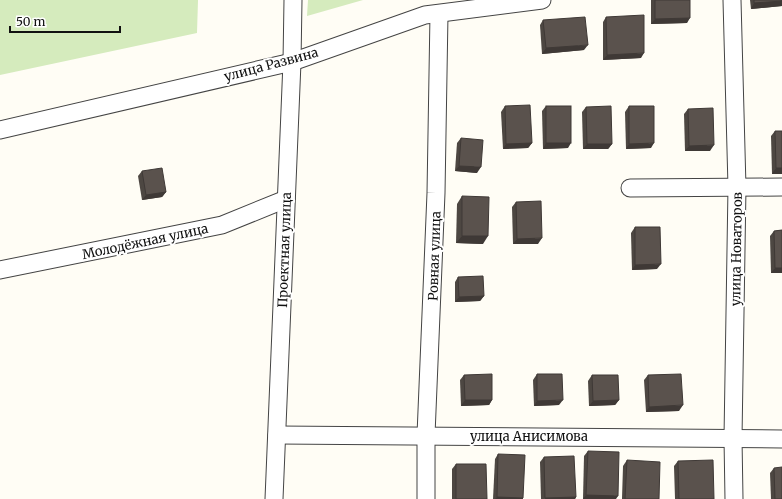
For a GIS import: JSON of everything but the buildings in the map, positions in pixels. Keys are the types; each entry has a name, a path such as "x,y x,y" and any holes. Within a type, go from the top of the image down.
{"street":[{"name":"Проектная улица","path":"273,499 292,62 293,0"},
{"name":"улица Развина","path":"0,130 292,62 425,16 542,0"},
{"name":"улица Новаторов","path":"732,0 737,187 733,438 734,499"},
{"name":"Ровная улица","path":"426,499 426,435 436,193 439,14"},
{"path":"630,188 782,187"},
{"name":"Молодёжная улица","path":"0,270 222,225 286,199"},
{"name":"улица Анисимова","path":"276,435 782,439"}],"green space":[{"path":"0,0 198,0 197,33 0,75"},
{"path":"308,0 363,0 307,16"}]}
